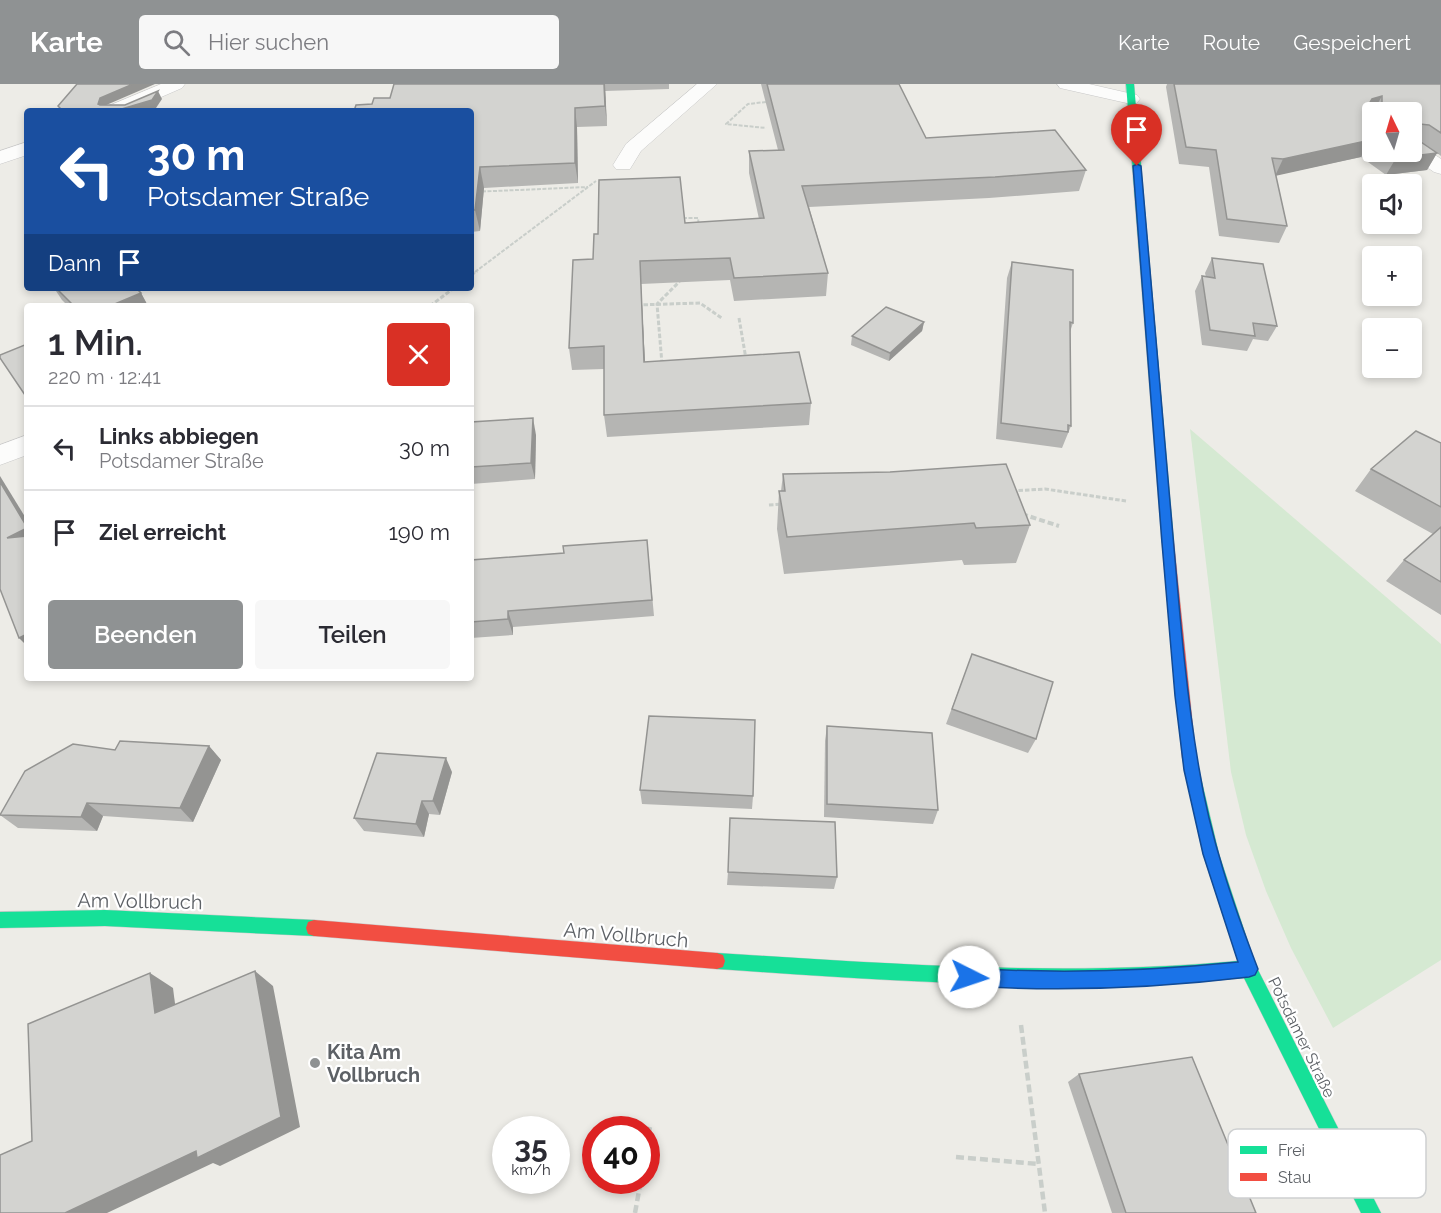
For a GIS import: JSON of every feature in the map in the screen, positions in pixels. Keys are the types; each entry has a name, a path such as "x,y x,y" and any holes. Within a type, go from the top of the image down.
{"street":[{"path":"120,108 176,84"},
{"path":"623,163 633,148 708,84"},
{"path":"1066,84 1131,91"},
{"name":"Potsdamer Straße","path":"1131,91 1165,507 1191,770 1211,854 1249,969 1329,1129"},
{"path":"0,159 24,149"},
{"path":"1422,155 1441,168"},
{"path":"0,456 24,445"},
{"name":"Am Vollbruch","path":"0,920 105,918 285,925 671,958 1015,980 1199,975 1249,969"},
{"name":"Potsdamer Straße","path":"1364,1198 1371,1213"}],"path":[{"path":"766,102 748,104 726,124 766,128"},
{"path":"474,273 623,163"},
{"path":"474,192 589,186"},
{"path":"682,218 698,218 700,228"},
{"path":"662,371 657,304 679,282 678,273"},
{"path":"434,303 450,291"},
{"path":"637,305 700,303 723,319"},
{"path":"739,318 747,367"},
{"path":"1010,491 1045,489 1165,507"},
{"path":"769,505 792,504"},
{"path":"1019,513 1059,526"},
{"path":"1015,980 1045,1213"},
{"path":"956,1157 1038,1164"},
{"path":"635,1213 638,1194"}],"green space":[{"path":"1190,429 1441,644 1441,960 1333,1028 1291,948 1266,891 1246,835 1231,772"}],"building":[{"path":"77,84 133,84 100,98 98,104 100,105 125,105 158,91 152,100 125,108 60,108 58,106"},
{"path":"394,84 604,84 605,106 575,108 575,163 480,167 474,210 474,108 355,108 356,105 372,104 374,98 390,98"},
{"path":"767,84 899,84 926,138 1055,130 1086,170 995,177 802,186 828,273 734,278 730,258 640,261 644,362 799,352 811,403 604,415 604,346 569,348 573,260 593,259 594,234 598,234 599,180 680,177 685,223 764,218 749,151 784,150"},
{"path":"1174,84 1441,84 1441,133 1429,125 1422,124 1422,102 1382,102 1382,96 1372,99 1370,102 1362,102 1362,142 1283,159 1272,158 1287,226 1227,219 1216,150 1186,147"},
{"path":"1422,143 1437,153 1422,155"},
{"path":"1212,258 1263,264 1277,326 1253,323 1255,336 1210,330 1202,276 1215,278"},
{"path":"1012,262 1073,270 1073,323 1070,322 1071,426 1068,425 1068,432 1001,423"},
{"path":"59,291 139,291 141,293 117,303 71,303"},
{"path":"886,307 924,322 890,353 852,336"},
{"path":"24,345 24,394 0,358 0,355"},
{"path":"533,418 531,463 474,467 474,422"},
{"path":"1416,431 1441,443 1441,507 1371,469"},
{"path":"1006,464 1030,525 976,528 974,523 787,537 779,491 785,491 783,474 890,472"},
{"path":"0,482 24,522 24,530 7,538 24,536 24,636 19,638 0,589"},
{"path":"1441,527 1441,582 1404,560"},
{"path":"647,540 652,600 508,611 508,619 474,622 474,560 564,553 563,546"},
{"path":"972,654 1053,682 1036,739 952,709"},
{"path":"649,716 755,720 753,796 640,790"},
{"path":"827,726 932,733 938,810 827,804"},
{"path":"120,741 209,746 180,808 87,803 81,817 0,815 25,771 73,744 115,750"},
{"path":"377,753 446,758 433,801 422,801 416,824 354,818"},
{"path":"730,818 835,822 837,877 728,872"},
{"path":"255,971 281,1117 197,1158 196,1151 65,1213 0,1213 0,1155 32,1141 28,1024 150,973 155,1013"},
{"path":"1192,1057 1228,1145 1228,1198 1250,1198 1256,1213 1126,1213 1079,1074"}],"traffic: fast":[{"path":"1130,84 1168,543"},
{"path":"1189,757 1211,854 1249,969 1329,1129"},
{"path":"0,920 105,918 314,928"},
{"path":"717,961 916,974 1050,979 1183,975 1249,969"},
{"path":"1364,1198 1371,1213"}],"traffic: jam":[{"path":"1168,543 1189,757"},
{"path":"314,928 717,961"}],"place":[{"name":"Kita Am Vollbruch","path":"315,1063"}],"route":[{"path":"969,977 1015,980 1108,979 1199,975 1249,969 1211,854 1191,770 1168,543 1137,166"}]}
